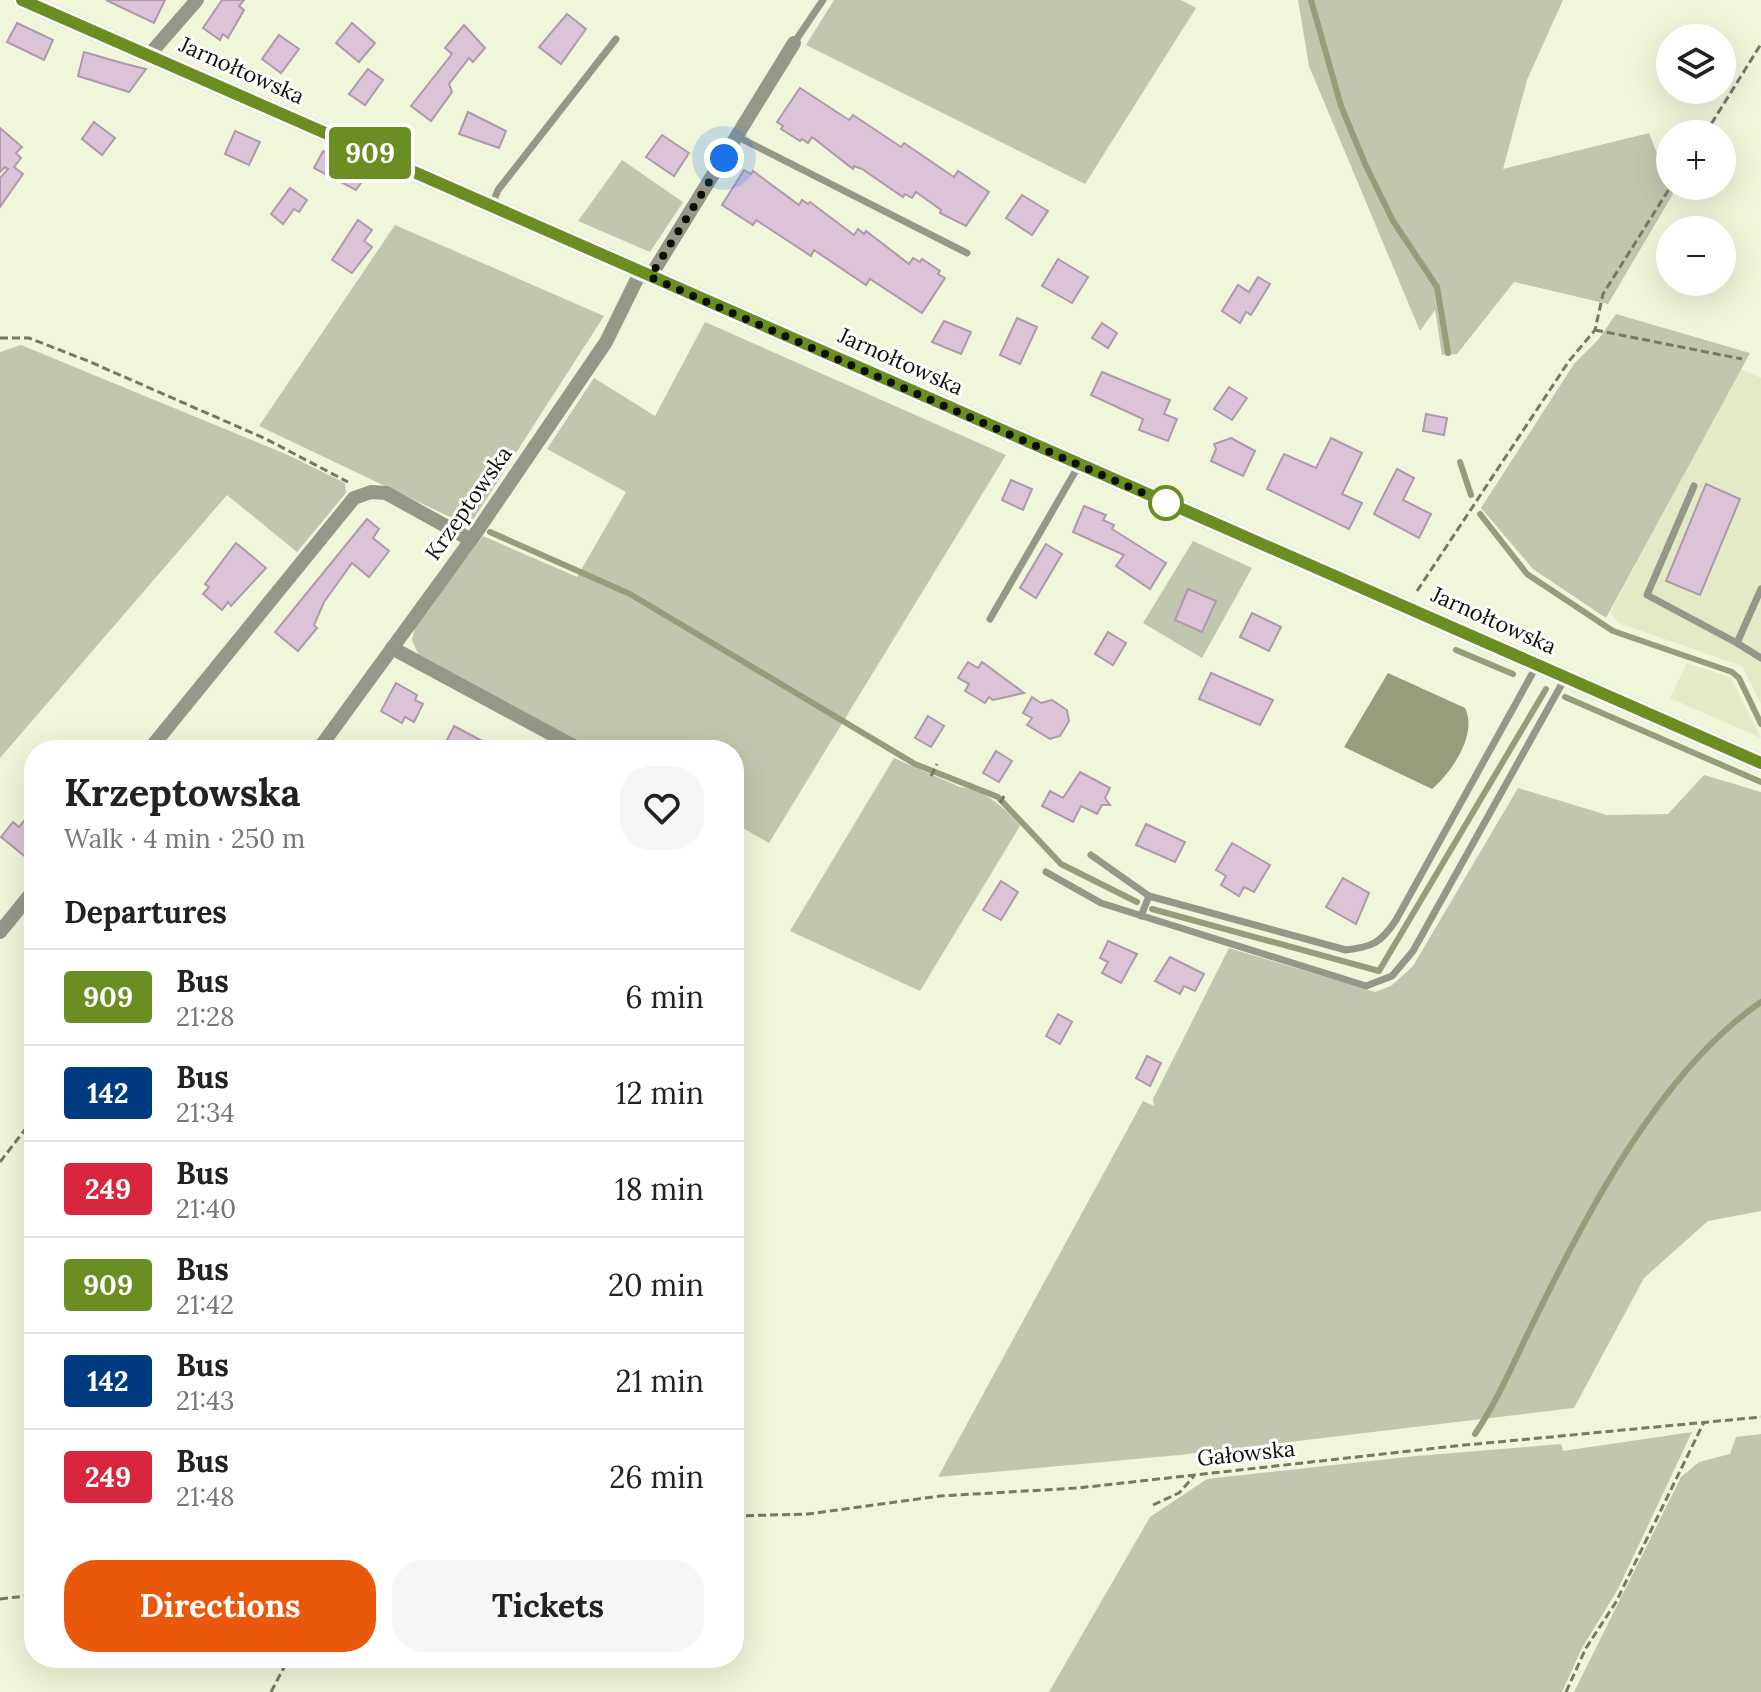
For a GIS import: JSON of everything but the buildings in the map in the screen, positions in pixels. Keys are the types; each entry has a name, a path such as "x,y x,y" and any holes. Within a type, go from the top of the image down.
{"street":[{"name":"Jarnołtowska","path":"22,0 1761,763"},
{"path":"149,55 197,0"},
{"name":"Krzeptowska","path":"325,740 471,540 606,342 645,275 738,137 794,43"},
{"path":"157,740 354,498 386,493 471,540"},
{"path":"392,648 562,740"},
{"path":"0,932 24,902"}],"lane":[{"path":"794,43 823,0"},
{"path":"491,207 498,190 616,39"},
{"path":"738,137 967,253"},
{"path":"990,619 1079,465"},
{"path":"1694,486 1647,595 1761,658"},
{"path":"1737,643 1761,589"},
{"path":"1091,855 1149,896 1346,950 1373,947 1384,939 1396,920 1537,665"},
{"path":"1046,872 1101,903 1366,986 1392,976 1413,951 1565,678"},
{"path":"1141,916 1149,896"}],"path":[{"path":"1714,120 1761,44"},
{"path":"1408,609 1422,581 1569,361 1595,330 1603,294 1662,200"},
{"path":"1595,330 1742,359"},
{"path":"0,338 29,338 88,361 266,439 337,475 362,496"},
{"path":"931,776 937,764"},
{"path":"1000,803 1006,793"},
{"path":"0,1162 24,1131"},
{"name":"Gałowska","path":"744,1516 808,1514 940,1496 1078,1488 1761,1417"},
{"path":"1566,1692 1586,1648 1616,1602 1704,1422"},
{"path":"1153,1505 1179,1493 1196,1474"},
{"path":"0,1599 24,1596"},
{"path":"271,1692 284,1668"}],"shaded area":[{"path":"834,0 1181,0 1196,8 1085,184 806,45"},
{"path":"1298,0 1563,0 1527,80 1503,169 1649,133 1656,151 1656,200 1669,200 1660,216 1656,216 1656,223 1608,304 1514,282 1457,354 1442,355 1435,310 1420,331 1309,66"},
{"path":"622,160 683,202 650,252 578,221"},
{"path":"395,225 604,316 469,526 259,426"},
{"path":"1616,314 1750,353 1606,618 1533,569 1481,508 1574,364 1598,340"},
{"path":"705,322 1006,455 769,843 744,829 744,740 577,740 419,656 412,640 415,627 483,536 577,577 626,492 547,449 594,378 655,416"},
{"path":"21,345 288,455 345,483 346,493 297,552 227,495 0,758 0,352"},
{"path":"1740,369 1761,378 1761,704 1742,666 1619,623 1610,613"},
{"path":"1193,541 1252,568 1202,658 1143,623"},
{"path":"1687,663 1731,678 1761,738 1670,698"},
{"path":"1388,673 1465,708 1468,718 1466,741 1455,763 1432,789 1344,747"},
{"path":"894,758 985,795 1020,826 920,991 790,931"},
{"path":"1704,775 1761,792 1761,1211 1708,1221 1644,1278 1574,1408 1179,1455 938,1477 1143,1101 1154,1106 1153,1099 1229,948 1375,992 1391,986 1413,966 1518,788 1607,815 1668,814"},
{"path":"1692,1432 1618,1589 1582,1648 1562,1692 1049,1692 1150,1517 1207,1479 1561,1444 1563,1451"},
{"path":"1761,1434 1761,1692 1574,1692 1681,1477 1699,1462 1730,1454 1736,1437"}],"waterway":[{"path":"1311,0 1341,106 1366,166 1393,221 1437,287 1448,353"},
{"path":"1460,462 1471,495"},
{"path":"1480,514 1527,574 1613,631 1732,672 1739,678 1761,724"},
{"path":"490,532 630,594 915,764 998,797 1061,864 1137,902"},
{"path":"1456,650 1513,674"},
{"path":"1152,909 1379,971 1546,689"},
{"path":"1565,697 1761,782"},
{"path":"1475,1434 1578,1235 1630,1147 1690,1066 1724,1031 1761,1002"}],"bus line":[{"name":"909","path":"22,0 1761,763"}],"route":[{"path":"724,158 657,261 650,277 1166,503"}]}
